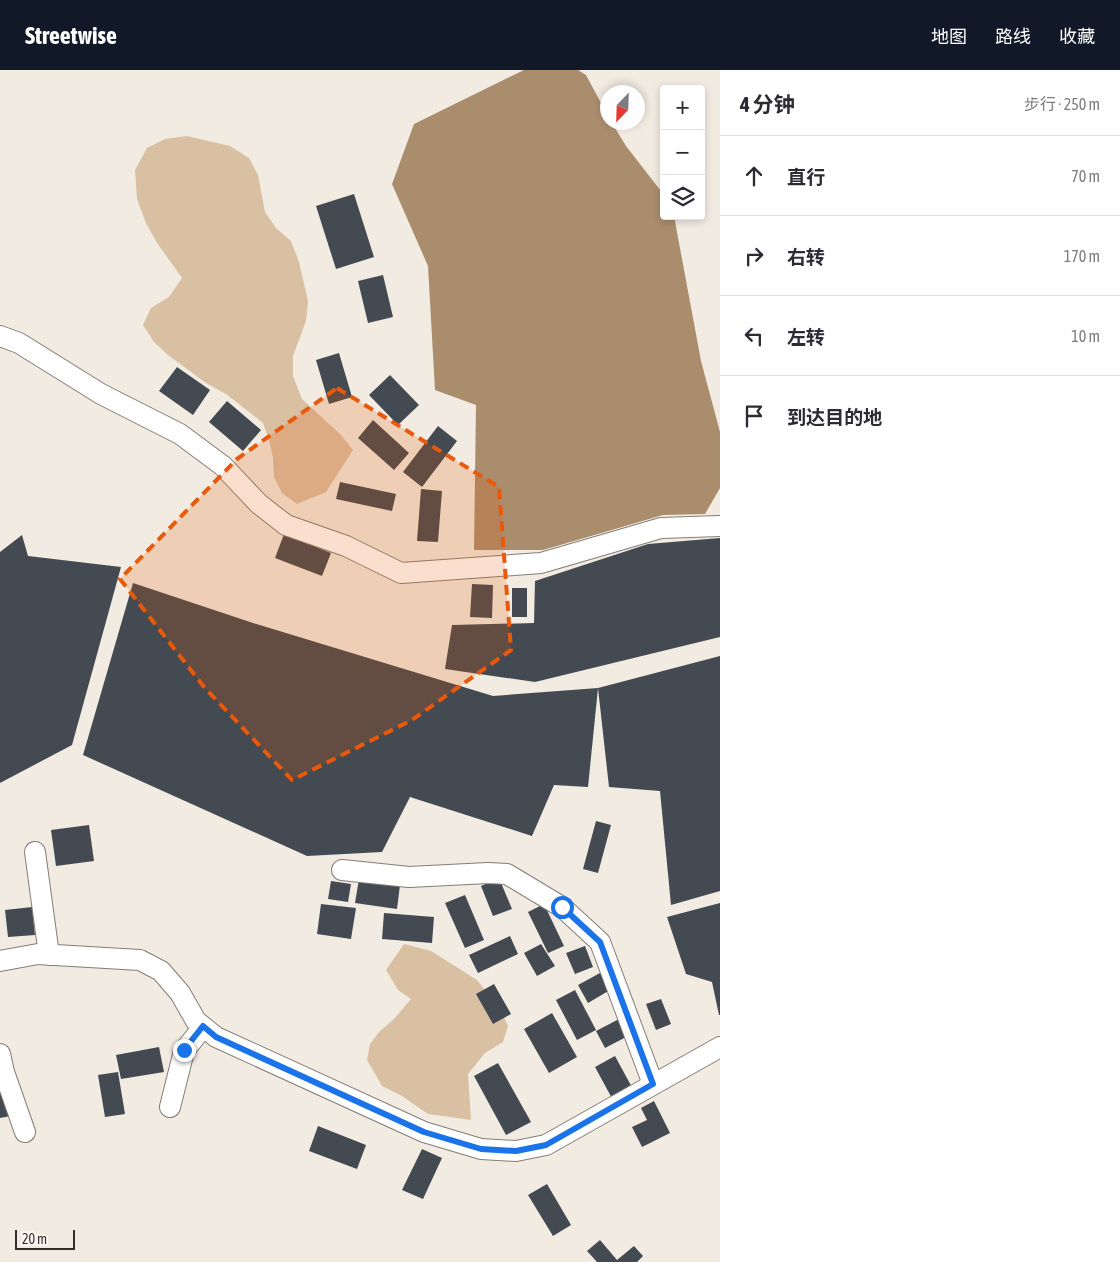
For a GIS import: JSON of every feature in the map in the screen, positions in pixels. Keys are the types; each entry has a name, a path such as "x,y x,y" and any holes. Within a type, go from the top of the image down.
{"street":[{"path":"0,336 19,343 100,394 180,434 223,466 259,504 286,525 346,546 401,574 541,563 661,528 720,526"},
{"path":"35,852 50,954"},
{"path":"342,870 409,877 488,873 507,874 562,907 600,942 653,1084"},
{"path":"0,961 38,954 140,960 161,971 180,993 196,1020 216,1037 424,1132 481,1149 516,1151 546,1145 720,1047"},
{"path":"170,1107 184,1050 203,1026"},
{"path":"0,1054 4,1072 25,1132"}],"highlighted area":[{"path":"337,388 499,487 511,650 412,720 292,780 204,687 120,579 237,459"}],"shaded area":[{"path":"524,70 578,70 586,75 600,101 600,130 616,130 626,146 660,190 660,220 675,220 701,361 720,432 720,488 705,514 663,515 543,550 474,550 476,405 435,390 428,266 392,184 414,124"},
{"path":"187,136 230,146 249,158 258,175 265,212 276,228 291,241 299,262 308,301 306,321 293,356 293,376 302,399 341,435 353,450 326,492 297,504 282,493 274,477 273,458 263,423 226,394 206,383 168,355 154,342 143,325 151,308 169,297 182,278 157,243 146,223 137,199 135,170 147,148 165,139"},
{"path":"404,944 431,951 477,980 500,1009 508,1026 503,1042 485,1053 468,1074 471,1120 428,1114 402,1096 382,1086 367,1060 370,1044 411,999 398,990 386,970"}],"building":[{"path":"354,194 374,257 336,269 316,206"},
{"path":"383,275 393,317 368,323 358,281"},
{"path":"339,353 352,397 329,404 316,360"},
{"path":"177,367 210,390 193,415 159,391"},
{"path":"390,375 419,405 398,425 369,395"},
{"path":"227,401 261,430 243,451 209,422"},
{"path":"373,420 409,453 394,470 358,438"},
{"path":"438,426 457,441 422,487 403,472"},
{"path":"340,482 396,494 392,511 336,499"},
{"path":"421,489 442,491 438,542 417,541"},
{"path":"284,534 331,553 322,576 275,558"},
{"path":"22,535 28,556 121,567 72,745 0,783 0,552"},
{"path":"720,538 720,637 535,682 445,669 452,625 534,623 535,581 648,544"},
{"path":"133,583 253,623 493,696 598,688 588,787 554,785 532,836 410,797 382,852 307,856 83,755"},
{"path":"472,584 493,585 492,618 470,617"},
{"path":"512,588 527,588 527,617 512,617"},
{"path":"720,656 720,891 671,905 660,791 609,787 598,688"},
{"path":"596,821 611,825 598,873 583,869"},
{"path":"89,825 94,861 56,866 51,830"},
{"path":"499,878 512,909 493,916 481,886"},
{"path":"359,879 400,885 397,909 355,903"},
{"path":"331,881 351,884 348,902 328,899"},
{"path":"465,895 484,940 465,948 445,903"},
{"path":"720,903 719,1015 712,982 686,974 667,917"},
{"path":"321,904 356,908 351,939 317,934"},
{"path":"544,904 564,946 548,953 528,912"},
{"path":"32,907 35,935 8,937 5,910"},
{"path":"384,913 434,917 432,943 382,939"},
{"path":"510,936 518,954 478,973 469,955"},
{"path":"541,944 555,966 537,976 524,953"},
{"path":"585,946 593,967 575,974 566,953"},
{"path":"600,973 610,990 588,1003 578,985"},
{"path":"494,984 511,1014 493,1024 476,994"},
{"path":"575,990 596,1030 577,1040 556,1000"},
{"path":"661,999 671,1024 656,1030 646,1004"},
{"path":"552,1013 577,1057 549,1073 524,1029"},
{"path":"621,1018 630,1035 605,1048 596,1031"},
{"path":"159,1047 164,1072 121,1079 116,1055"},
{"path":"615,1056 634,1091 614,1102 595,1067"},
{"path":"498,1063 531,1122 506,1135 474,1076"},
{"path":"118,1072 125,1114 105,1117 98,1075"},
{"path":"0,1091 11,1116 0,1118"},
{"path":"654,1101 670,1133 642,1147 632,1127 647,1120 641,1108"},
{"path":"318,1126 366,1145 357,1169 309,1151"},
{"path":"422,1149 442,1158 423,1199 402,1190"},
{"path":"547,1184 571,1225 553,1236 528,1195"},
{"path":"600,1240 617,1260 634,1246 643,1256 637,1262 597,1262 587,1251"}],"route":[{"path":"184,1050 203,1026 216,1037 424,1132 481,1149 516,1151 546,1145 600,1116 653,1084 600,942 562,907"}]}
